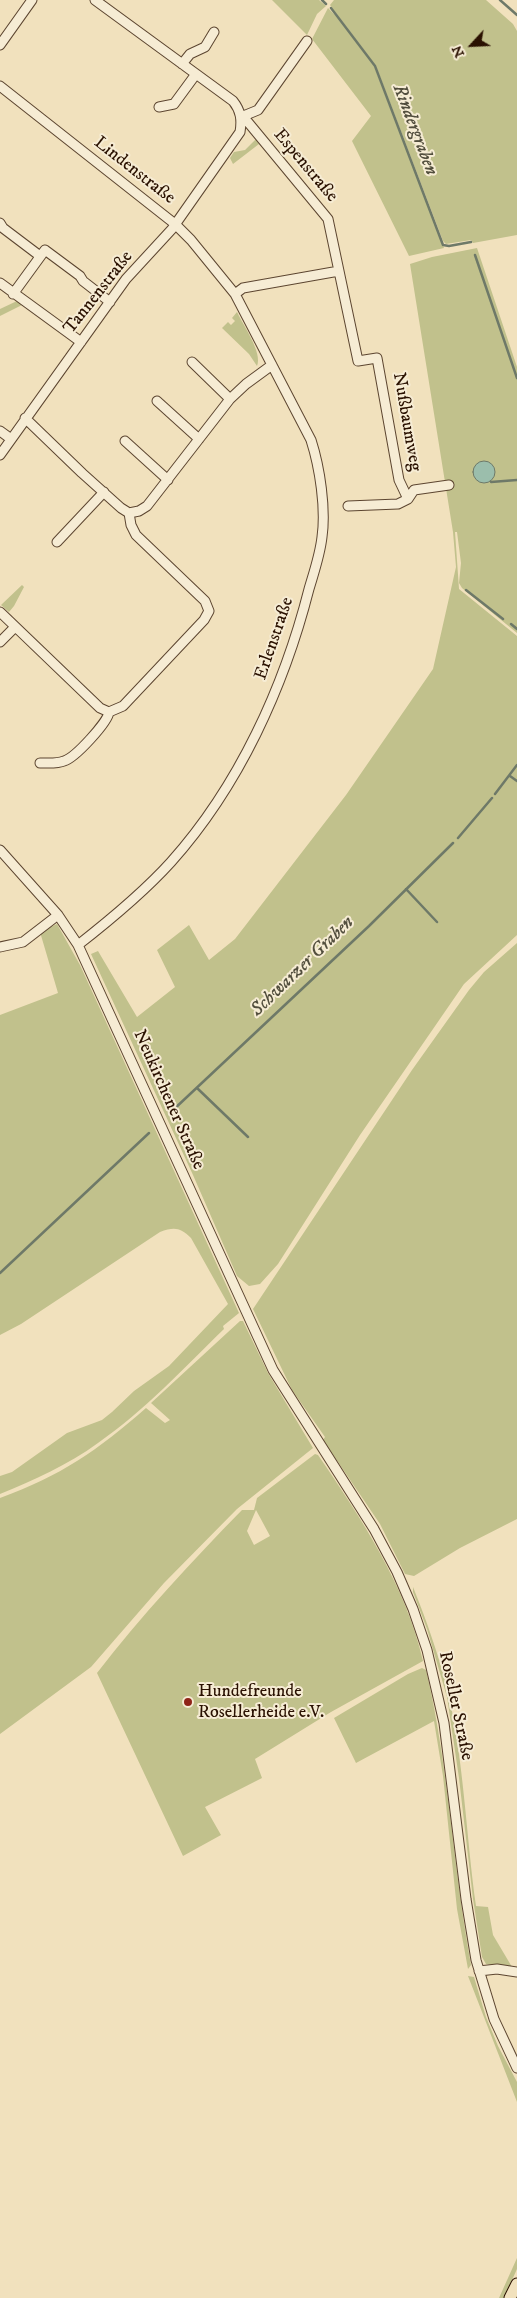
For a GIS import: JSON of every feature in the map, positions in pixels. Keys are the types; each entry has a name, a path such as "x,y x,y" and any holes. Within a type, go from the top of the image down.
{"main road":[{"path":"510,2298 517,2284"}],"street":[{"path":"0,45 32,0"},
{"name":"Espenstraße","path":"95,0 106,3 182,64 233,101 241,117 247,121 328,219 339,271"},
{"path":"182,64 190,54 205,47 214,32"},
{"path":"241,117 258,110 307,41"},
{"path":"159,107 174,104 196,74"},
{"name":"Lindenstraße","path":"0,86 175,224 235,294"},
{"name":"Tannenstraße","path":"0,456 25,418 126,279 175,224 227,152 240,132 241,117"},
{"path":"0,223 3,228 40,256"},
{"path":"13,294 45,250 80,276 83,281 110,302"},
{"path":"235,294 243,288 339,271"},
{"name":"Nußbaumweg","path":"339,271 358,361 377,358 399,480 408,499"},
{"path":"0,283 81,342"},
{"name":"Erlenstraße","path":"78,945 155,878 204,821 248,750 298,632 322,536 321,494 316,456 311,440 235,294"},
{"path":"192,362 230,399"},
{"path":"25,418 121,508 130,513 148,506 230,399 246,384 272,365"},
{"path":"157,401 199,439"},
{"path":"0,432 11,439"},
{"path":"125,441 168,480"},
{"name":"Nußbaumweg","path":"348,506 398,504 408,499 414,490 449,485"},
{"path":"57,542 104,492"},
{"path":"107,711 123,706 204,620 209,612 205,601 136,535 131,525 130,513"},
{"path":"0,612 96,705 107,711 109,717 69,758 58,762 40,762"},
{"path":"0,642 16,626"},
{"name":"Neukirchener Straße","path":"0,850 58,915 78,945 279,1380"},
{"path":"0,947 23,942 58,915"},
{"name":"Roseller Straße","path":"279,1380 382,1544 403,1586 423,1638 444,1723 466,1899 478,1971 494,2019 517,2068"},
{"path":"478,1971 497,1969 517,1972"}],"green space":[{"path":"272,0 319,0 326,6 317,14 307,35"},
{"path":"334,0 486,0 513,24 517,31 517,235 473,243 471,240 446,244 443,241 376,66 330,5"},
{"path":"328,8 343,23 374,66 444,248 409,256 352,141 371,116 312,39"},
{"path":"256,139 259,144 233,164 230,158 234,152 245,150"},
{"path":"477,248 517,367 517,633 462,588 459,583 461,563 457,532 455,532 459,589 517,636 517,935 464,984 360,1135 278,1264 260,1284 249,1286 237,1276 193,1175 91,954 98,951 137,1017 175,987 157,950 189,925 209,960 235,939 346,795 433,669 456,567 453,532 410,264 432,257"},
{"path":"17,301 22,305 0,316 0,309"},
{"path":"237,312 255,347 258,360 257,366 249,354 222,328 228,322 231,325 235,321 232,318"},
{"path":"22,585 24,587 9,612 1,605"},
{"path":"57,924 80,965 239,1313 223,1326 224,1329 163,1389 115,1431 63,1465 0,1494 0,1476 12,1472 67,1433 102,1420 134,1391 169,1366 228,1304 191,1238 180,1230 169,1229 160,1232 21,1324 0,1335 0,1015 58,993 40,932"},
{"path":"517,943 517,1519 460,1548 414,1576 405,1574 380,1524 323,1440 325,1437 292,1390 253,1309 412,1070 469,990 484,972"},
{"path":"240,1321 243,1321 268,1373 313,1448 237,1509 164,1583 91,1667 0,1734 0,1498 42,1481 78,1460 112,1437 146,1408 165,1423 170,1420 151,1403"},
{"path":"315,1454 318,1455 366,1528 394,1579 415,1633 423,1661 331,1712 255,1759 262,1778 205,1807 221,1835 183,1856 97,1673 185,1569 242,1510 254,1510 257,1498","holes":["256,1510 270,1536 254,1545 247,1531"]},
{"path":"413,1587 441,1665 448,1692 458,1745 476,1906 488,1907 493,1935 512,1967 486,1964 482,1957 447,1697"},
{"path":"422,1668 426,1670 427,1674 441,1746 471,1965 468,1969 457,1909 443,1776 434,1721 356,1763 334,1718 408,1674"},
{"path":"468,1976 474,1977 486,2017 498,2046 517,2082 517,2102"},
{"path":"517,2258 517,2269 504,2298 499,2298"}],"shaded area":[{"path":"484,461 492,464 495,472 492,480 484,483 476,480 473,472 476,464"}],"waterway":[{"name":"Rindergraben","path":"322,0 326,4"},
{"path":"500,0 517,15"},
{"name":"Rindergraben","path":"331,8 375,66 443,245 449,246 471,242"},
{"path":"475,255 517,378"},
{"path":"491,482 517,480"},
{"path":"466,590 503,619"},
{"path":"511,624 517,629"},
{"name":"Schwarzer Graben","path":"495,794 517,765"},
{"path":"510,776 517,781"},
{"name":"Schwarzer Graben","path":"458,838 492,798"},
{"name":"Schwarzer Graben","path":"172,1111 369,926 453,843"},
{"path":"406,889 437,922"},
{"path":"197,1088 248,1137"},
{"name":"Schwarzer Graben","path":"0,1273 149,1133"}],"place":[{"name":"Hundefreunde Rosellerheide e.V.","path":"188,1702"}]}
